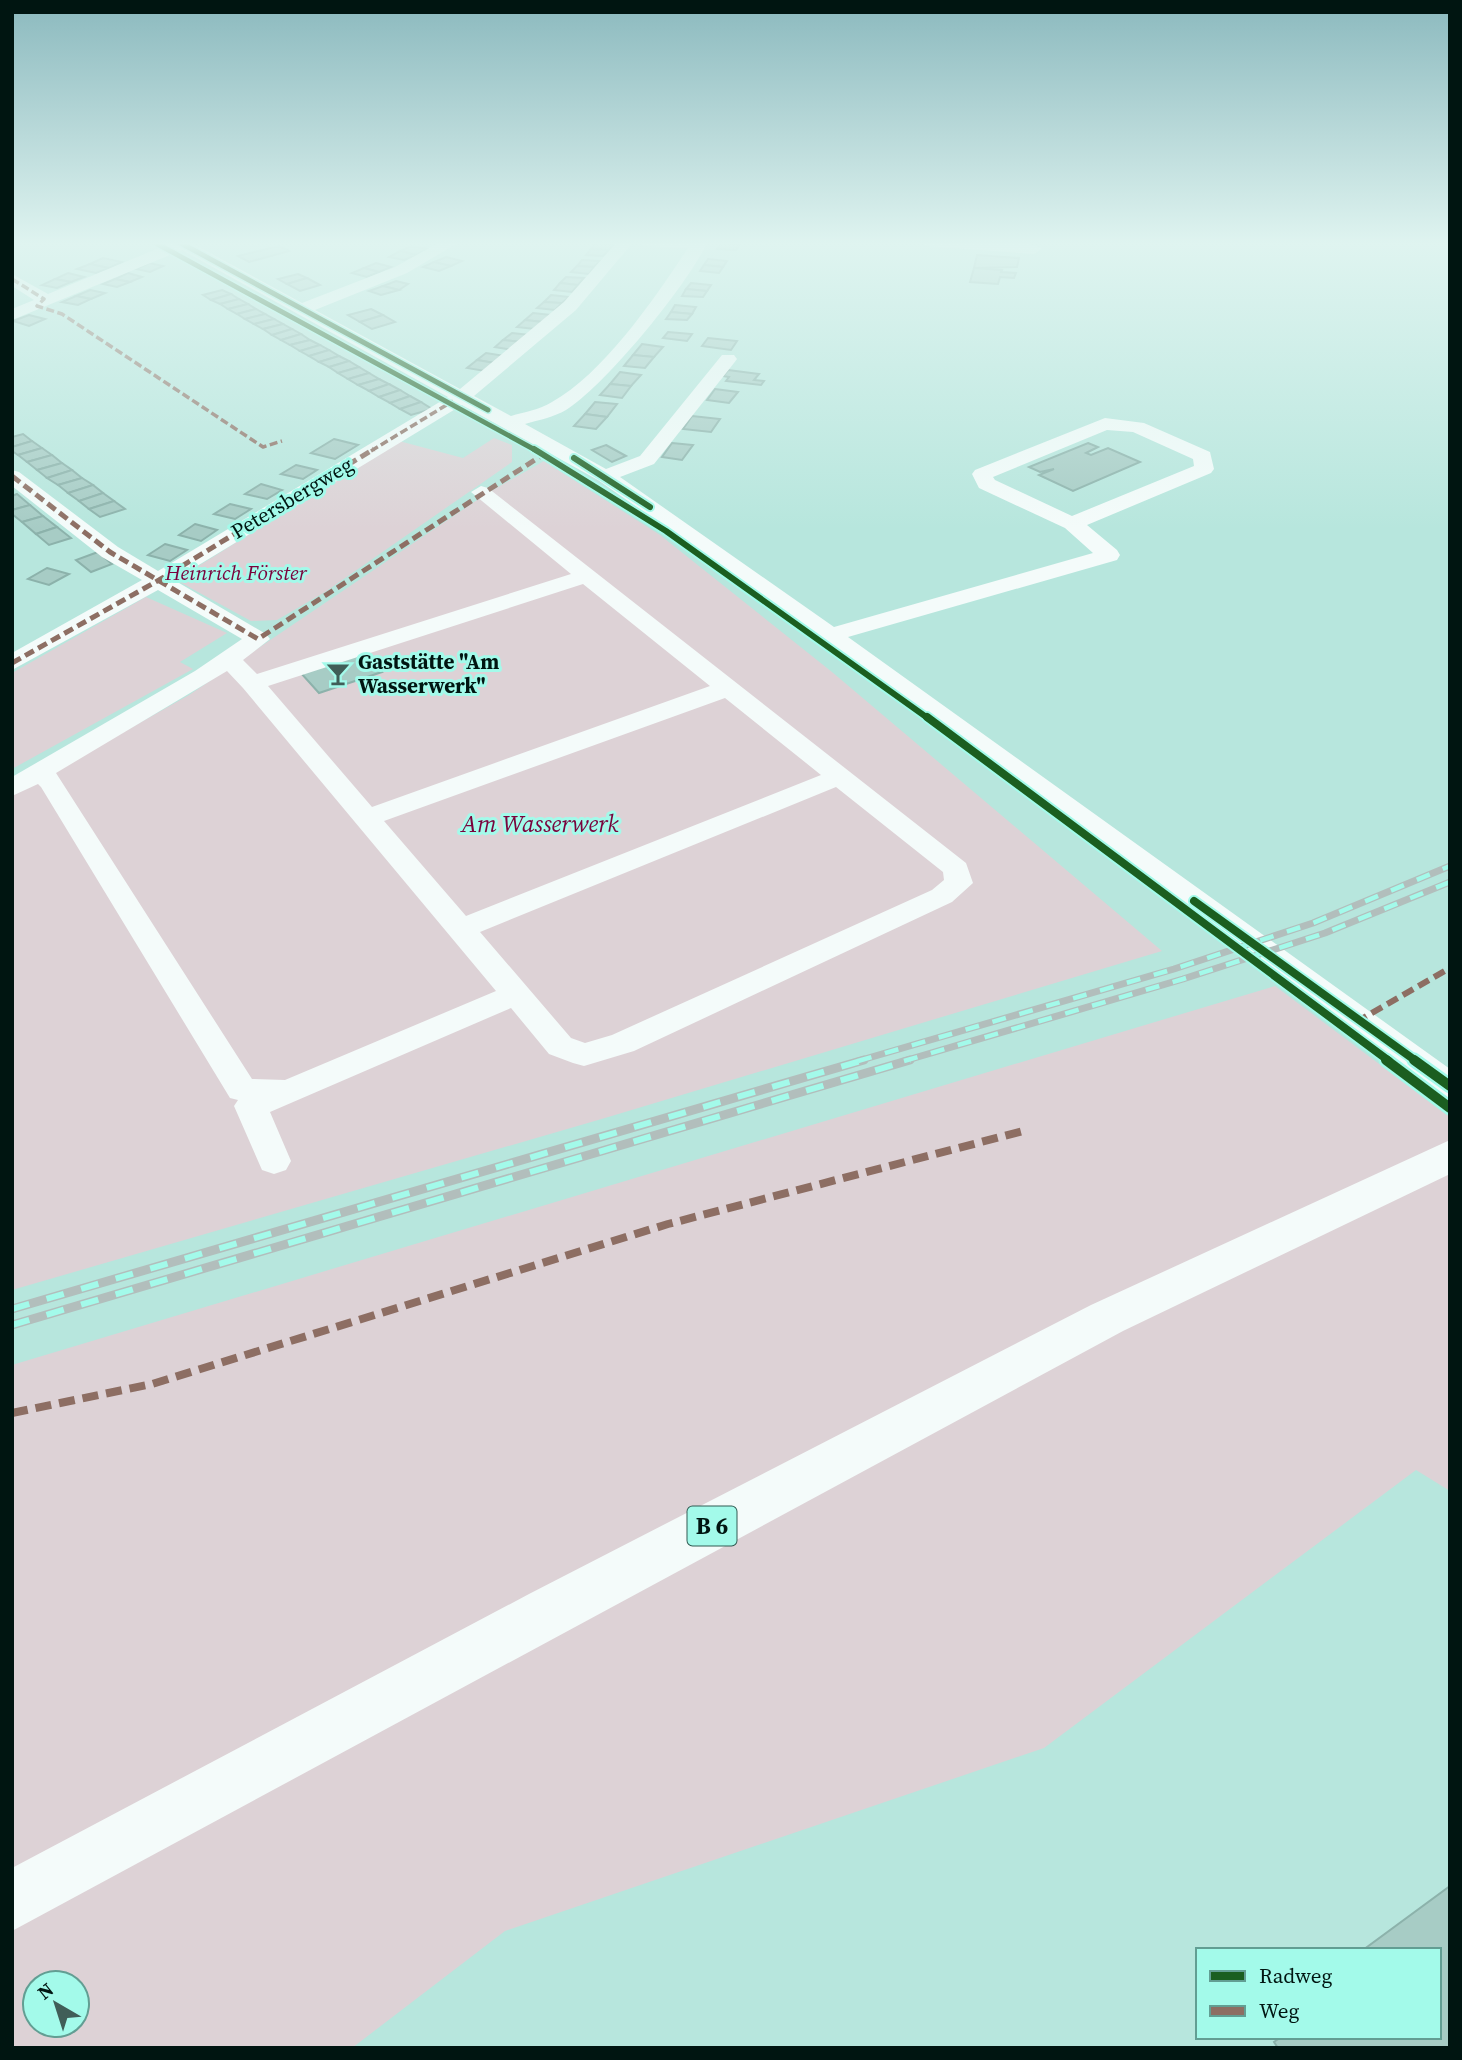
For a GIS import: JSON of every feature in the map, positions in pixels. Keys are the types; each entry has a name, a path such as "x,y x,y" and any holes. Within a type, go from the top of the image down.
{"main road":[{"name":"B 6","path":"12,1901 548,1612 1107,1318 1450,1156"}],"street":[{"path":"354,337 605,476 709,547 1450,1086"},
{"name":"Petersbergweg","path":"12,663 159,580 463,396 533,337"},
{"path":"510,423 561,405 590,381 629,337"},
{"path":"605,476 647,460 728,359"},
{"path":"830,635 1109,555 1072,524 986,484 982,474 1105,424 1137,428 1203,456 1204,469 1072,524"},
{"path":"16,482 110,552 258,639 229,659 23,781"},
{"path":"229,659 253,682 560,1046 584,1055 623,1043 942,896 959,883 956,869 481,492"},
{"path":"253,682 587,576"},
{"path":"368,818 728,688"},
{"path":"23,781 45,777 51,782 242,1090 288,1092"},
{"path":"462,928 838,777"},
{"path":"274,1161 251,1106 516,994"}],"green space":[{"name":"Heinrich Förster","path":"494,438 512,445 512,462 325,592 277,620 251,621 176,580 399,441 463,458"},
{"name":"Am Wasserwerk","path":"544,461 660,535 832,672 1162,951 605,1118 12,1290 12,795 189,695 486,494"},
{"path":"146,597 227,633 180,662 193,669 12,769 12,673"},
{"path":"1275,986 1450,1117 1450,1491 1416,1470 1044,1748 505,1931 352,2048 12,2048 12,1365"}],"building":[{"path":"306,337 310,340 290,345 281,340"},
{"path":"507,337 528,337 522,342 503,340"},
{"path":"664,337 690,337 687,341"},
{"path":"708,338 737,341 731,350 702,346"},
{"path":"310,340 320,345 300,351 290,345"},
{"path":"503,340 522,342 513,350 495,347"},
{"path":"642,344 663,347 654,357 633,355"},
{"path":"320,345 329,350 309,356 300,351"},
{"path":"329,350 339,356 319,362 309,356"},
{"path":"486,353 505,356 495,363 477,360"},
{"path":"633,355 654,357 645,368 624,366"},
{"path":"339,356 349,361 329,367 319,362"},
{"path":"477,360 495,363 485,371 467,368"},
{"path":"349,361 359,367 338,373 329,367"},
{"path":"359,367 369,373 348,379 338,373"},
{"path":"728,370 759,374 754,380 764,381 761,385 726,381 729,377 723,376"},
{"path":"620,372 641,375 631,386 610,384"},
{"path":"369,373 379,379 358,385 348,379"},
{"path":"379,379 389,384 369,391 358,385"},
{"path":"389,384 400,390 379,397 369,391"},
{"path":"610,384 631,386 622,398 600,395"},
{"path":"715,389 738,392 729,403 707,400"},
{"path":"400,390 410,396 390,403 379,397"},
{"path":"410,396 421,402 400,409 390,403"},
{"path":"421,402 432,409 411,415 400,409"},
{"path":"595,402 617,404 607,417 585,414"},
{"path":"585,414 607,417 596,429 574,426"},
{"path":"692,416 720,419 711,432 683,429"},
{"path":"23,434 32,441 12,447 12,437"},
{"path":"334,439 358,445 335,459 311,453"},
{"path":"32,441 42,448 18,455 12,451 12,447"},
{"path":"672,443 693,445 682,460 662,457"},
{"path":"1088,443 1098,447 1086,453 1091,455 1108,448 1140,462 1073,491 1039,475 1054,469 1040,472 1029,467"},
{"path":"606,445 626,456 612,462 592,450"},
{"path":"42,448 52,455 27,462 18,455"},
{"path":"52,455 62,463 37,470 27,462"},
{"path":"62,463 72,470 47,478 37,470"},
{"path":"296,465 317,470 303,479 281,474"},
{"path":"72,470 82,478 58,485 47,478"},
{"path":"82,478 93,485 68,493 58,485"},
{"path":"261,484 282,490 267,499 245,494"},
{"path":"93,485 103,493 79,501 68,493"},
{"path":"103,493 114,501 89,509 79,501"},
{"path":"17,494 30,505 12,510 12,496"},
{"path":"114,501 125,509 100,517 89,509"},
{"path":"230,504 251,509 235,519 214,514"},
{"path":"30,505 43,516 22,522 12,514 12,510"},
{"path":"43,516 57,527 36,534 22,522"},
{"path":"195,524 217,530 201,541 179,535"},
{"path":"57,527 71,538 49,545 36,534"},
{"path":"165,544 187,550 170,561 148,555"},
{"path":"98,552 112,564 91,572 76,560"},
{"path":"47,568 69,574 49,585 28,579"},
{"path":"362,652 382,672 319,693 300,672"},
{"path":"1450,1886 1450,2048 1278,2048 1274,2042 1278,2039 1441,2039 1441,1948 1366,1948"}],"railway":[{"path":"858,1061 1174,969 1313,923 1450,866"},
{"path":"904,1061 1183,979 1325,933 1450,882"},
{"path":"12,1309 864,1060"},
{"path":"12,1325 910,1060"}],"marked path":[{"path":"97,337 263,447 282,441"},
{"path":"12,663 159,580 453,401"},
{"path":"12,476 110,552 258,639 481,492 544,454"},
{"path":"1356,1022 1450,968"},
{"path":"12,1413 152,1384 668,1224 1027,1130"}],"cycle path":[{"path":"328,337 563,465 666,531 819,638 1152,882 1450,1108"},
{"path":"354,337 488,410"},
{"path":"574,458 650,507"},
{"path":"1194,901 1450,1086"}],"place":[{"name":"Gaststätte \"Am Wasserwerk\"","path":"338,674"}]}
